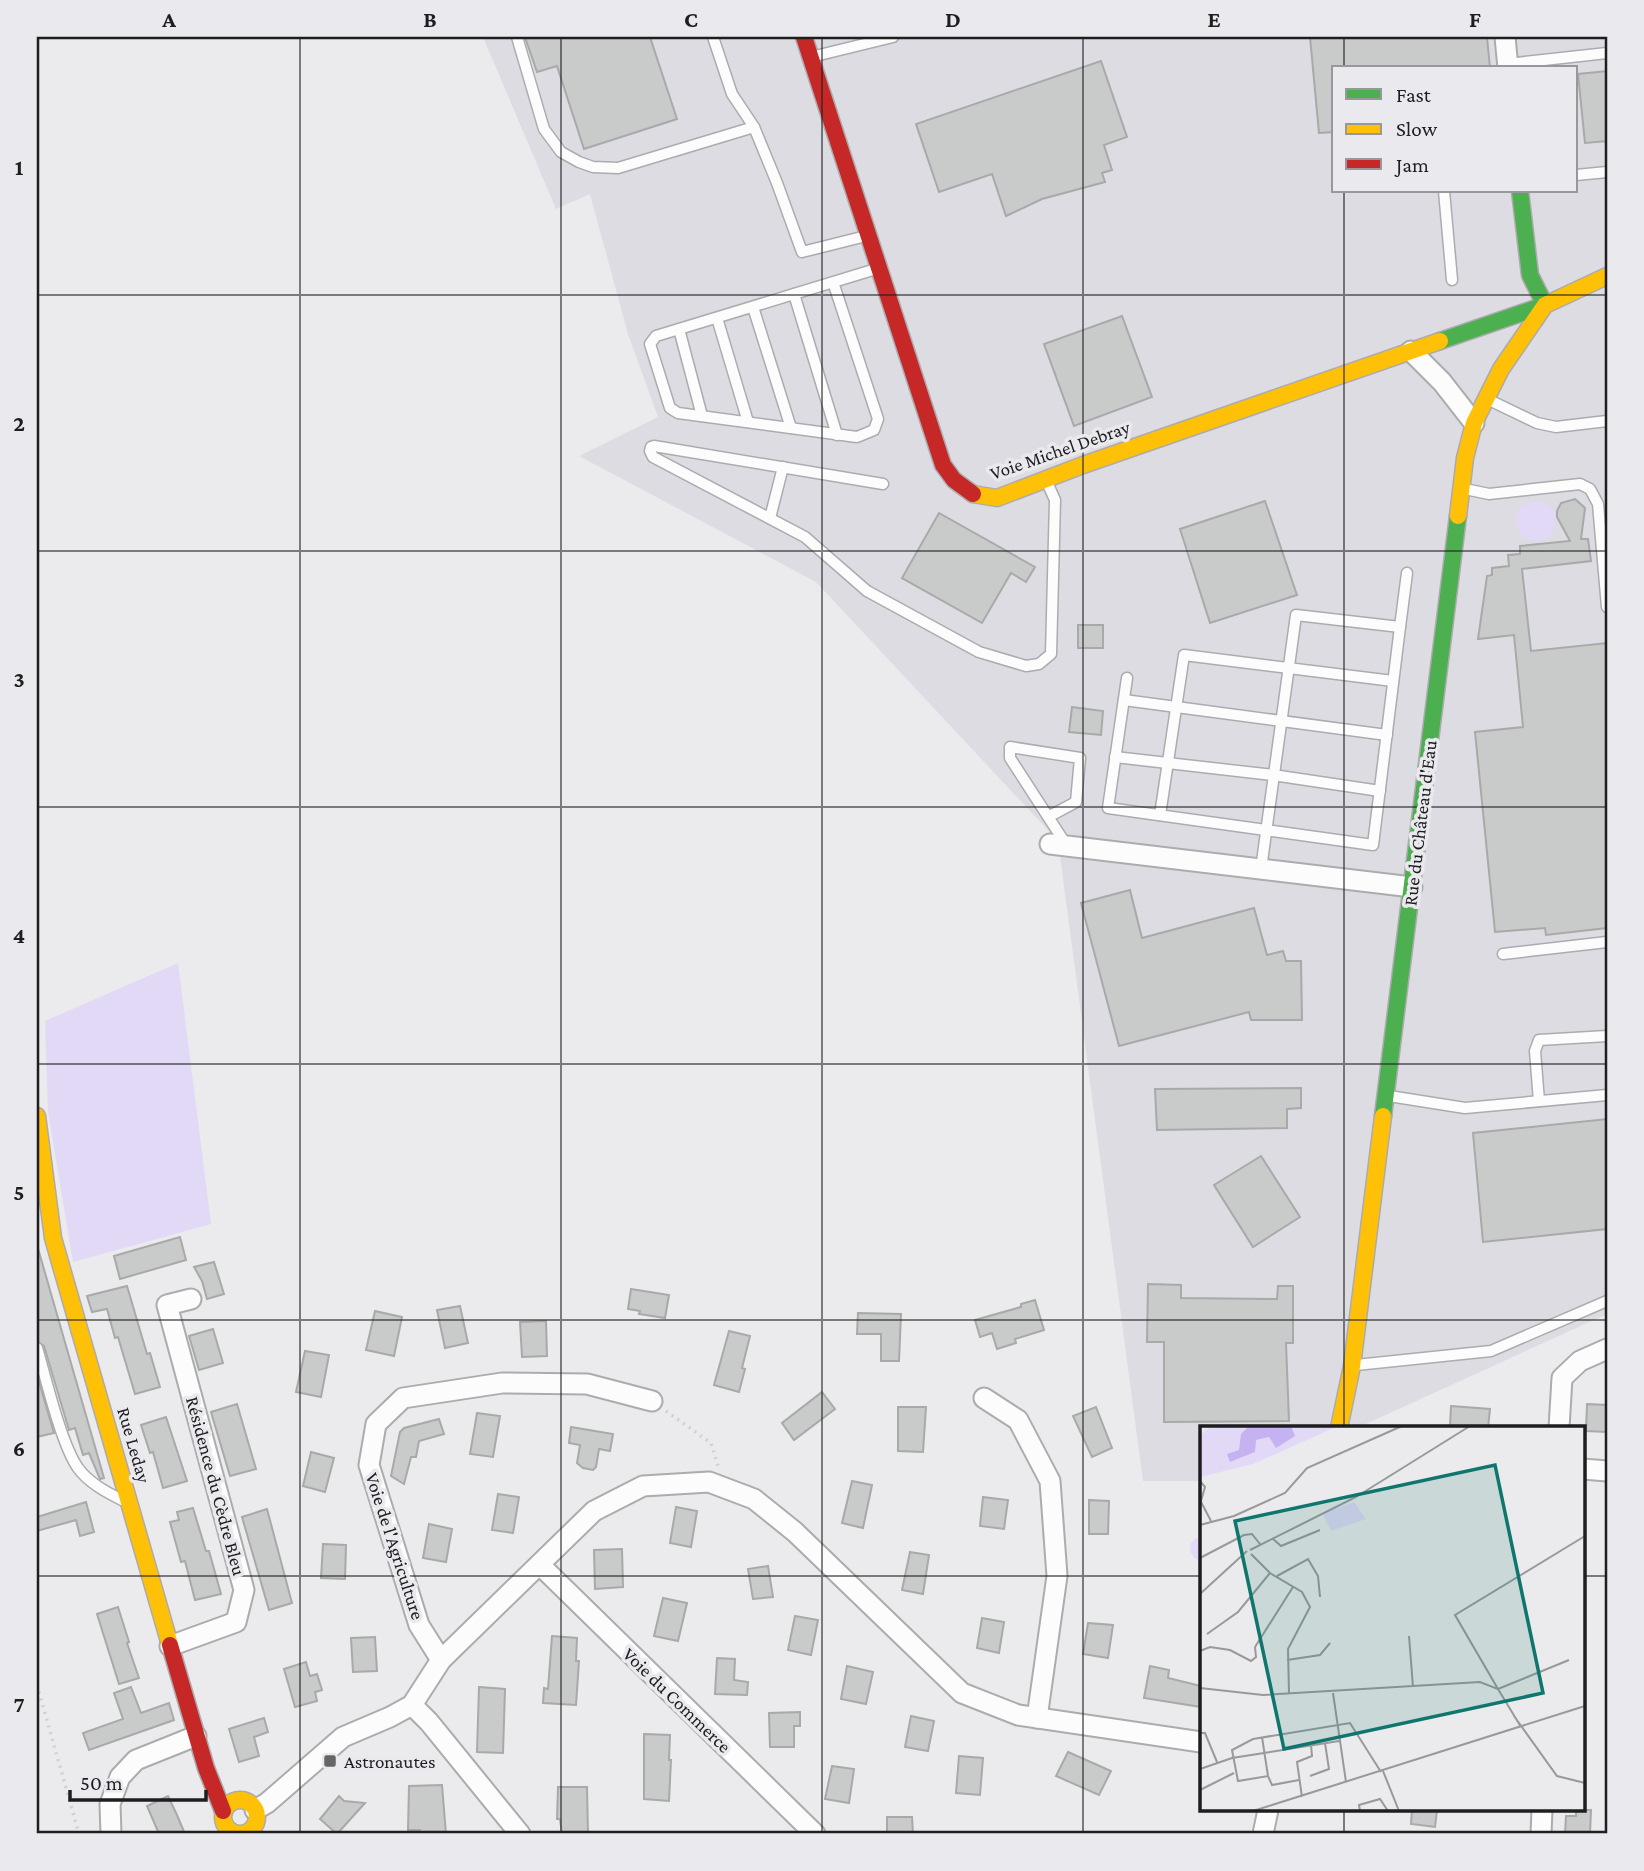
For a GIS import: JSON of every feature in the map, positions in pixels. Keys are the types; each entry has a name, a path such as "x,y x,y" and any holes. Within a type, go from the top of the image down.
{"street":[{"name":"Voie Michel Debray","path":"804,37 943,465 954,480 973,494 997,498 1545,305"},
{"path":"1505,37 1508,66"},
{"path":"1520,192 1530,275 1545,305 1607,276"},
{"name":"Rue du Château d'Eau","path":"1339,1426 1352,1366 1465,458 1474,423 1501,369 1545,305"},
{"path":"1411,351 1442,382 1474,423"},
{"path":"1059,845 1412,887"},
{"name":"Rue Leday","path":"37,1116 53,1238 196,1736 211,1780 229,1805"},
{"name":"Résidence du Cèdre Bleu","path":"170,1646 236,1622 244,1590 167,1305 191,1299"},
{"path":"1559,1426 1562,1378 1580,1361 1607,1349"},
{"name":"Voie de l'Agriculture","path":"441,1660 419,1625 369,1465 376,1424 402,1398 502,1383 587,1384 652,1401"},
{"path":"984,1398 1018,1420 1050,1481 1057,1576 1037,1718"},
{"path":"1584,1469 1607,1471"},
{"path":"255,1810 267,1804 343,1737 412,1705 441,1660 594,1511 643,1486 709,1482 754,1499 796,1532 962,1693 1018,1715 1200,1742"},
{"name":"Voie du Commerce","path":"540,1565 815,1834"},
{"path":"412,1705 429,1722 520,1834"},
{"path":"111,1834 110,1804 120,1777 136,1760 196,1736"},
{"path":"243,1800 255,1810 255,1824 237,1833 225,1826 229,1805 243,1800"},
{"path":"1263,1834 1268,1812"},
{"path":"1541,1834 1542,1812"}],"lane":[{"path":"517,37 544,129 561,152 579,162 593,167 618,169 754,127"},
{"path":"713,37 732,94 754,127 778,183 802,252 869,235"},
{"path":"811,57 893,37"},
{"path":"1508,66 1607,53"},
{"path":"1578,175 1607,172"},
{"path":"1444,192 1452,280"},
{"path":"833,282 878,419 874,429 857,437 837,435 678,413 670,408 650,344 656,336 717,318 793,294 833,282 880,268"},
{"path":"793,294 837,435"},
{"path":"753,307 791,428"},
{"path":"717,318 748,422"},
{"path":"679,329 702,416"},
{"path":"1486,399 1537,423 1556,427 1607,421"},
{"path":"883,484 651,447 650,451 653,457 805,537 867,591 979,652 1026,666 1039,664 1051,654 1055,500 1045,480"},
{"path":"770,518 783,467"},
{"path":"1461,488 1489,494 1580,484 1590,489 1603,510 1607,607"},
{"path":"1127,678 1108,808 1373,845 1407,573"},
{"path":"1261,869 1296,615 1400,627"},
{"path":"1160,815 1184,655 1393,681"},
{"path":"1124,700 1387,735"},
{"path":"1048,817 1076,802 1080,758 1010,747 1010,758 1048,817 1059,845"},
{"path":"1115,757 1273,775 1380,791"},
{"path":"1503,954 1607,942"},
{"path":"1539,1101 1535,1051 1539,1040 1607,1035"},
{"path":"1386,1095 1465,1108 1607,1095"},
{"path":"1352,1366 1491,1351 1607,1301"},
{"path":"37,1348 67,1446 77,1466 105,1492 129,1504"}],"path":[{"path":"652,1401 711,1443 724,1488"},
{"path":"37,1685 79,1834"}],"shaded area":[{"path":"483,37 1607,37 1607,1314 1361,1426 1200,1426 1200,1481 1143,1481 1058,841 816,582 579,456 658,417 628,334 590,194 556,209"},
{"path":"1536,501 1550,507 1556,521 1550,535 1536,541 1522,535 1516,521 1522,507"},
{"path":"178,963 211,1224 73,1262 48,1112 45,1021"},
{"path":"1196,1538 1200,1540 1200,1561 1190,1551 1191,1543"}],"building":[{"path":"525,37 650,37 677,119 584,149 557,66 537,72"},
{"path":"1310,37 1487,37 1490,66 1332,66 1332,132 1319,133"},
{"path":"1101,61 1127,137 1104,145 1112,170 1102,173 1105,182 1042,199 1006,216 992,174 939,192 916,124"},
{"path":"1607,71 1607,141 1585,143 1578,74"},
{"path":"1122,316 1152,397 1074,426 1044,344"},
{"path":"1575,499 1585,508 1581,539 1588,539 1591,561 1522,569 1531,651 1607,643 1607,928 1546,935 1545,928 1495,932 1475,732 1523,727 1514,635 1478,639 1487,576 1492,575 1492,568 1509,566 1508,555 1520,554 1520,546 1570,541 1557,517 1557,511 1561,503"},
{"path":"1265,501 1297,595 1210,623 1180,529"},
{"path":"939,513 1035,567 1026,582 1011,573 982,623 902,578"},
{"path":"1078,625 1103,625 1103,648 1078,648"},
{"path":"1072,707 1103,711 1101,735 1069,732"},
{"path":"1130,890 1142,938 1254,908 1267,955 1283,951 1286,961 1301,961 1302,1020 1251,1020 1249,1012 1119,1046 1081,903"},
{"path":"1301,1088 1301,1108 1287,1109 1287,1128 1157,1130 1155,1089"},
{"path":"1607,1119 1607,1229 1483,1242 1473,1133"},
{"path":"1261,1156 1300,1217 1253,1247 1214,1185"},
{"path":"180,1237 186,1260 120,1279 114,1256"},
{"path":"37,1245 104,1478 100,1479 89,1453 83,1455 75,1428 69,1430 44,1346 37,1341"},
{"path":"214,1262 224,1294 207,1299 202,1281 194,1267"},
{"path":"1148,1284 1181,1285 1181,1298 1277,1299 1278,1286 1293,1286 1293,1343 1286,1343 1289,1421 1164,1422 1164,1342 1147,1342"},
{"path":"127,1286 147,1354 150,1353 160,1387 135,1394 107,1309 92,1312 87,1296"},
{"path":"631,1289 669,1295 665,1318 639,1314 640,1311 628,1309"},
{"path":"1035,1300 1044,1330 1015,1339 1016,1343 997,1349 992,1333 980,1337 975,1320 1021,1307 1021,1304"},
{"path":"460,1306 468,1343 445,1348 437,1310"},
{"path":"375,1311 402,1317 394,1356 366,1350"},
{"path":"858,1313 901,1314 899,1361 881,1361 881,1334 857,1334"},
{"path":"546,1321 547,1356 522,1357 520,1322"},
{"path":"213,1329 223,1363 199,1370 189,1336"},
{"path":"729,1331 750,1336 739,1392 714,1385"},
{"path":"305,1351 329,1355 321,1397 296,1392"},
{"path":"37,1375 54,1433 37,1437"},
{"path":"822,1392 835,1409 794,1440 782,1423"},
{"path":"237,1404 256,1469 230,1476 211,1412"},
{"path":"1587,1404 1607,1405 1607,1432 1586,1431"},
{"path":"1451,1406 1490,1409 1488,1426 1450,1426"},
{"path":"898,1407 926,1407 923,1452 898,1451"},
{"path":"1096,1407 1112,1448 1092,1457 1073,1416"},
{"path":"477,1413 500,1416 493,1457 470,1454"},
{"path":"166,1417 187,1481 163,1488 153,1452 150,1453 141,1425"},
{"path":"439,1419 444,1434 419,1441 416,1457 411,1457 404,1484 391,1476 400,1432 404,1428"},
{"path":"571,1427 613,1434 610,1451 599,1449 593,1470 583,1468 577,1463 580,1445 569,1443"},
{"path":"311,1452 334,1458 325,1492 303,1486"},
{"path":"852,1481 872,1485 863,1528 842,1523"},
{"path":"498,1494 519,1497 513,1533 492,1530"},
{"path":"983,1497 1008,1500 1004,1529 980,1526"},
{"path":"1089,1500 1109,1501 1108,1534 1089,1534"},
{"path":"86,1502 94,1532 80,1536 76,1520 37,1531 37,1517"},
{"path":"676,1507 697,1511 691,1547 670,1543"},
{"path":"193,1508 221,1594 195,1600 185,1561 181,1562 170,1522 179,1520 177,1512"},
{"path":"267,1509 292,1603 269,1610 242,1517"},
{"path":"429,1524 452,1529 446,1562 423,1558"},
{"path":"323,1544 346,1545 345,1579 321,1578"},
{"path":"622,1549 623,1587 595,1589 594,1550"},
{"path":"910,1552 929,1555 923,1594 902,1590"},
{"path":"768,1566 773,1597 753,1599 748,1569"},
{"path":"663,1598 687,1603 678,1641 654,1636"},
{"path":"118,1607 139,1678 119,1684 97,1614"},
{"path":"795,1616 818,1620 811,1655 788,1650"},
{"path":"982,1618 1004,1622 999,1653 977,1648"},
{"path":"1088,1623 1113,1625 1108,1658 1083,1654"},
{"path":"552,1636 577,1638 576,1661 579,1661 576,1705 543,1703 544,1688 548,1689"},
{"path":"375,1637 377,1671 353,1672 351,1638"},
{"path":"717,1658 735,1659 734,1680 748,1682 747,1695 715,1694"},
{"path":"306,1662 310,1676 317,1674 322,1690 315,1692 317,1701 295,1707 284,1669"},
{"path":"847,1666 873,1672 866,1704 841,1699"},
{"path":"1150,1666 1169,1670 1168,1678 1200,1686 1200,1707 1144,1698"},
{"path":"131,1687 141,1713 169,1703 174,1720 89,1750 83,1733 123,1719 114,1693"},
{"path":"479,1687 505,1689 503,1753 477,1752"},
{"path":"800,1712 800,1726 794,1726 794,1747 770,1747 769,1713"},
{"path":"911,1716 934,1721 928,1751 905,1747"},
{"path":"264,1718 268,1732 254,1737 259,1756 239,1762 229,1729"},
{"path":"644,1734 670,1735 669,1801 644,1799"},
{"path":"1068,1752 1111,1771 1099,1795 1056,1776"},
{"path":"959,1756 983,1758 980,1795 956,1793"},
{"path":"832,1766 854,1769 849,1803 825,1799"},
{"path":"442,1785 446,1834 420,1834 420,1830 408,1830 409,1786"},
{"path":"558,1787 587,1787 588,1834 562,1834 560,1819 557,1819"},
{"path":"168,1796 185,1834 159,1834 147,1806"},
{"path":"339,1796 344,1801 365,1803 337,1834 320,1819"},
{"path":"1591,1810 1590,1834 1565,1834 1566,1816 1576,1816 1576,1812"},
{"path":"1412,1812 1437,1812 1435,1827 1411,1824"},
{"path":"887,1817 912,1817 913,1834 887,1834"}],"traffic: fast":[{"path":"1440,341 1545,305 1530,275 1520,192"},
{"path":"1383,1116 1458,516"}],"traffic: slow":[{"path":"1458,516 1465,458 1474,423 1501,369 1545,305 1607,276"},
{"path":"973,494 997,498 1083,465 1440,341"},
{"path":"37,1116 53,1238 170,1645"},
{"path":"1339,1426 1352,1366 1383,1116"},
{"path":"240,1800 252,1805 257,1817 252,1829 240,1834 228,1829 223,1817 228,1805 240,1800"}],"traffic: jam":[{"path":"804,37 943,465 954,480 973,494"},
{"path":"170,1645 206,1768 223,1811"}],"place":[{"name":"Astronautes","path":"330,1761"}]}
